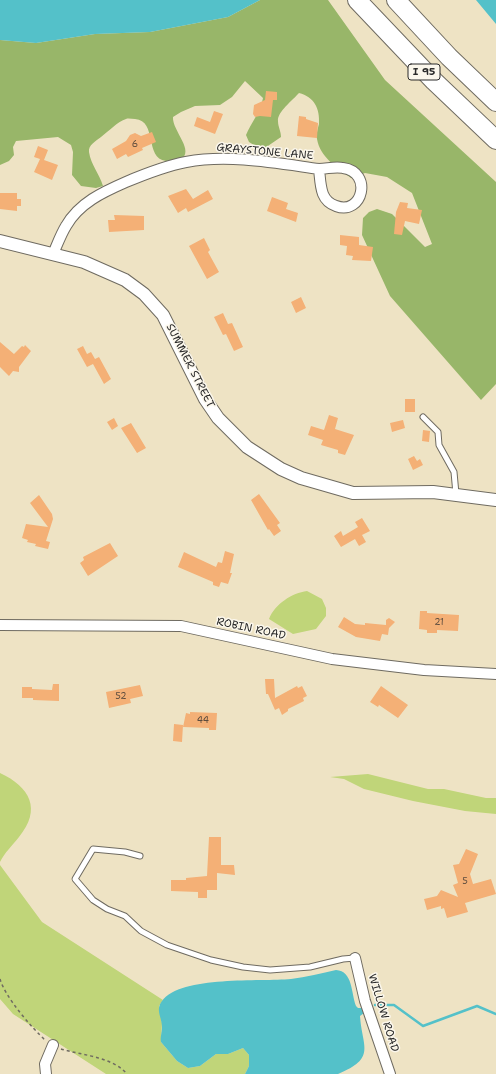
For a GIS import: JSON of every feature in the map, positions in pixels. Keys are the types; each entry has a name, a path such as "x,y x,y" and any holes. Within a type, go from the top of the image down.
{"highway":[{"name":"I 95","path":"357,0 430,78 496,140"},
{"name":"I 95","path":"396,0 449,57 496,102"}],"street":[{"name":"GRAYSTONE LANE","path":"54,254 66,226 94,197 157,170 186,162 211,159 283,164 319,169 344,168 358,176 361,181 362,191 355,204 340,208 327,200 323,194 319,169"},
{"name":"SUMMER STREET","path":"0,241 84,262 125,280 152,302 170,327 205,398 218,418 247,447 261,458 301,478 353,492 400,491 456,494 496,500"},
{"name":"ROBIN ROAD","path":"0,625 181,626 332,659 424,670 496,674"},
{"name":"WILLOW ROAD","path":"355,958 365,1001 390,1074"},
{"path":"46,1074 45,1064 53,1046"}],"lane":[{"path":"423,417 438,432 439,445 454,472 456,494"},
{"path":"140,856 125,852 93,849 75,879 93,900 107,909 125,916 141,931 167,945 211,960 243,967 270,970 310,967 343,959 355,958"}],"path":[{"path":"0,978 5,993 35,1031 53,1046 110,1063 122,1069 127,1074"}],"green space":[{"path":"260,0 328,0 385,80 496,182 496,384 481,400 390,296 362,235 363,218 369,212 377,209 392,214 425,247 432,244 412,193 387,177 365,173 351,178 330,162 325,157 317,139 319,118 317,108 309,97 299,93 283,110 278,118 281,137 262,150 249,142 246,135 258,112 263,98 245,81 232,97 220,105 195,106 181,112 173,117 186,151 184,156 176,162 159,158 155,153 149,132 142,121 135,119 123,120 116,124 90,147 89,152 91,161 103,186 96,188 81,186 72,175 73,152 71,145 58,137 16,141 13,147 14,155 9,161 0,165 0,40 36,43 95,34 150,32 228,17"},
{"path":"307,591 322,599 326,608 326,616 316,629 293,634 269,619 275,609 285,600 296,594"},
{"path":"0,773 19,785 25,792 31,808 30,817 26,827 0,862"},
{"path":"368,774 428,789 444,789 486,798 496,798 496,814 465,811 413,801 364,789 344,779 330,777"},
{"path":"0,865 42,922 163,1000 159,1006 162,1023 161,1042 177,1061 188,1068 200,1066 216,1054 228,1054 243,1048 249,1055 249,1066 245,1074 106,1074 13,1014 0,999"}],"water":[{"path":"0,0 260,0 228,17 150,32 95,34 36,43 0,40"},
{"path":"476,0 496,0 496,24"},
{"path":"336,970 342,971 346,974 356,1006 358,1008 362,1008 364,1013 360,1016 364,1044 363,1057 358,1063 338,1074 245,1074 249,1066 249,1055 243,1048 228,1054 216,1054 200,1066 188,1068 177,1061 161,1042 162,1023 159,1014 160,1004 172,993 186,987 222,981 291,979"}],"building":[{"path":"266,91 277,92 277,100 273,100 271,117 255,117 253,114 254,105 265,100"},
{"path":"214,111 223,114 215,134 194,126 197,117 210,122"},
{"path":"299,116 306,117 306,119 318,123 317,138 297,136"},
{"path":"152,132 156,142 142,148 143,150 128,157 126,154 117,159 112,149 126,141 130,135 135,133 141,136"},
{"path":"38,146 48,150 44,160 58,165 52,180 34,172 40,159 34,157"},
{"path":"186,189 193,199 208,190 213,199 188,212 186,208 178,213 168,196"},
{"path":"0,193 17,193 17,199 21,199 21,206 17,206 17,211 0,209"},
{"path":"272,197 288,203 286,209 298,213 296,222 267,211"},
{"path":"400,202 408,203 407,208 422,210 419,224 405,221 402,235 394,234 396,212"},
{"path":"114,215 144,216 144,230 109,232 108,220 115,220"},
{"path":"340,235 359,237 359,245 373,247 371,261 352,260 353,256 346,255 347,246 340,245"},
{"path":"204,238 210,250 208,252 219,272 207,279 189,246"},
{"path":"301,297 306,308 296,313 291,302"},
{"path":"223,313 228,324 232,323 243,347 234,351 226,334 223,335 214,317"},
{"path":"0,342 14,354 25,345 31,351 19,367 19,372 13,371 9,376 0,367"},
{"path":"83,346 87,354 91,352 95,359 99,357 111,379 104,384 93,364 87,367 77,349"},
{"path":"405,399 415,399 415,412 405,412"},
{"path":"329,415 338,418 335,429 354,435 345,455 338,453 338,450 321,445 323,440 308,435 311,426 324,430"},
{"path":"114,418 118,426 112,430 107,422"},
{"path":"403,420 405,428 392,432 390,423"},
{"path":"131,423 146,448 137,453 121,428"},
{"path":"423,430 430,431 429,442 422,441"},
{"path":"414,456 417,461 420,459 423,465 413,470 408,459"},
{"path":"259,494 280,523 277,525 281,531 274,536 269,529 268,530 251,500"},
{"path":"39,495 52,514 53,519 46,541 50,542 48,549 35,546 36,544 27,542 28,540 22,538 26,524 48,527 30,503"},
{"path":"362,518 370,531 362,535 366,542 359,546 355,539 341,547 334,536 341,531 343,536 358,527 355,522"},
{"path":"110,543 118,556 88,576 80,563 84,560 83,557"},
{"path":"225,551 234,554 230,573 232,573 228,584 221,582 219,587 213,585 213,582 178,567 184,552 216,567 218,562 222,563"},
{"path":"420,611 427,611 427,613 459,615 458,631 437,630 437,633 427,633 427,630 419,629"},
{"path":"344,617 355,624 365,625 365,623 386,625 386,620 389,618 395,622 389,628 388,635 382,634 380,641 356,637 338,627"},
{"path":"265,679 274,679 275,698 297,686 298,688 302,686 307,696 303,698 304,701 288,709 288,711 282,715 279,708 275,710 268,694 266,694"},
{"path":"53,684 59,684 59,701 22,698 22,687 52,690"},
{"path":"140,685 143,696 130,699 131,703 109,708 106,692"},
{"path":"381,686 408,705 398,718 379,705 378,707 370,702"},
{"path":"190,712 217,713 216,730 209,730 209,728 183,727 186,713 190,714"},
{"path":"174,724 183,725 182,742 173,741"},
{"path":"209,837 221,837 221,865 234,865 235,875 217,873 217,890 207,890 207,898 198,898 198,892 171,891 171,880 186,880 186,878 207,876"},
{"path":"466,849 478,854 470,874 473,884 491,879 496,894 465,903 468,912 447,918 444,908 441,909 441,906 427,910 424,899 437,896 441,890 458,897 453,885 458,883 453,865 459,864"}],"waterway":[{"path":"375,1005 394,1005 423,1026 477,1006 496,1014"}]}
